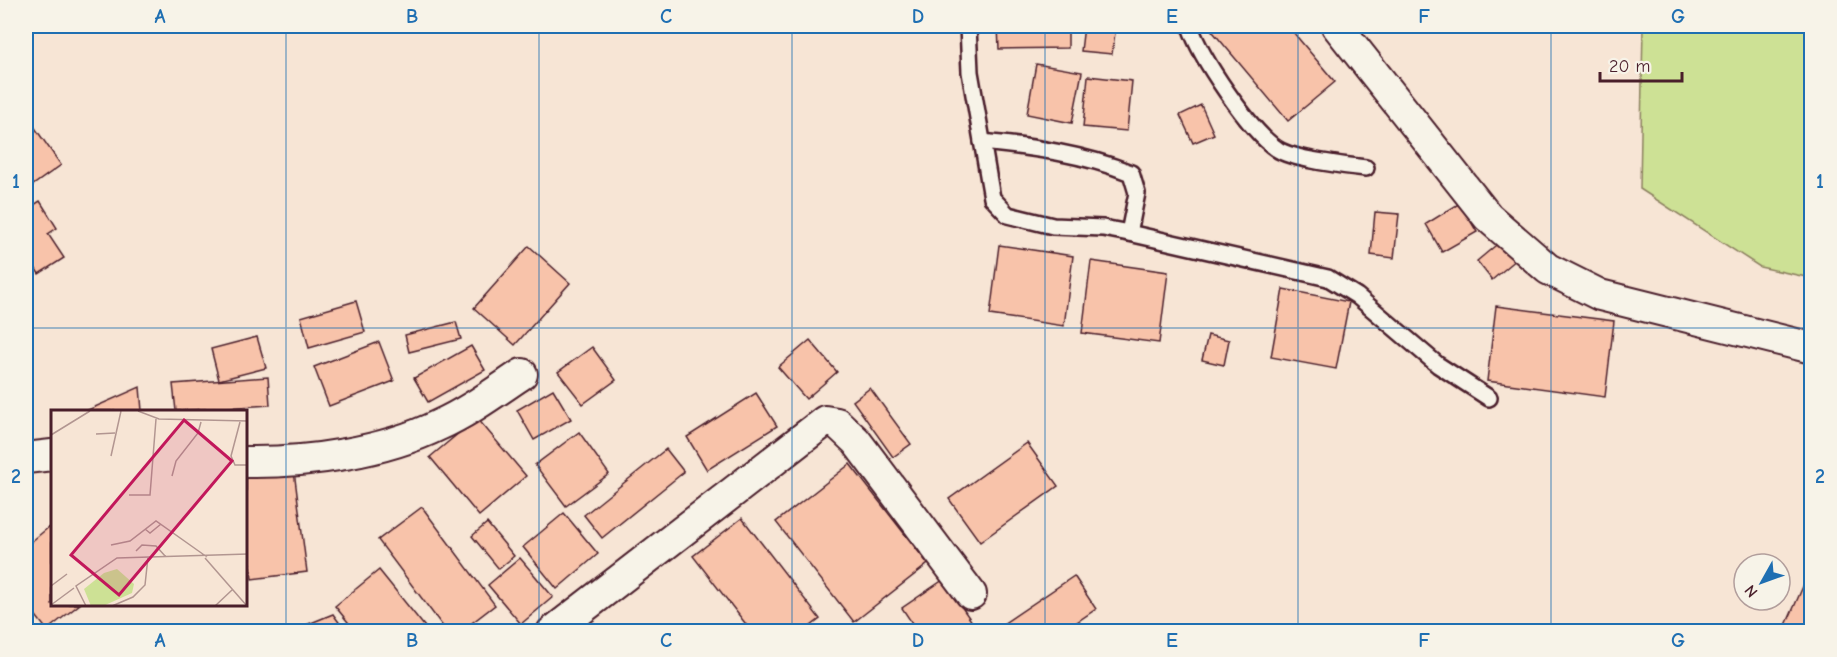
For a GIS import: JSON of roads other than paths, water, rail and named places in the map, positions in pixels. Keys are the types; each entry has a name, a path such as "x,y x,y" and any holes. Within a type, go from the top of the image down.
{"street":[{"path":"1337,26 1488,217 1548,269 1600,296 1812,348"},
{"path":"248,462 276,462 384,447 440,425 522,374"},
{"path":"552,632 825,421 837,423 856,441 971,594"},
{"path":"26,458 51,455"}],"lane":[{"path":"968,26 970,72 992,198 1008,215 1053,226 1102,228 1129,233 1328,278 1357,296 1438,365 1489,399"},
{"path":"1190,26 1233,103 1277,150 1332,164 1366,168"},
{"path":"982,142 1041,148 1106,163 1131,173 1137,193 1129,233"}]}
